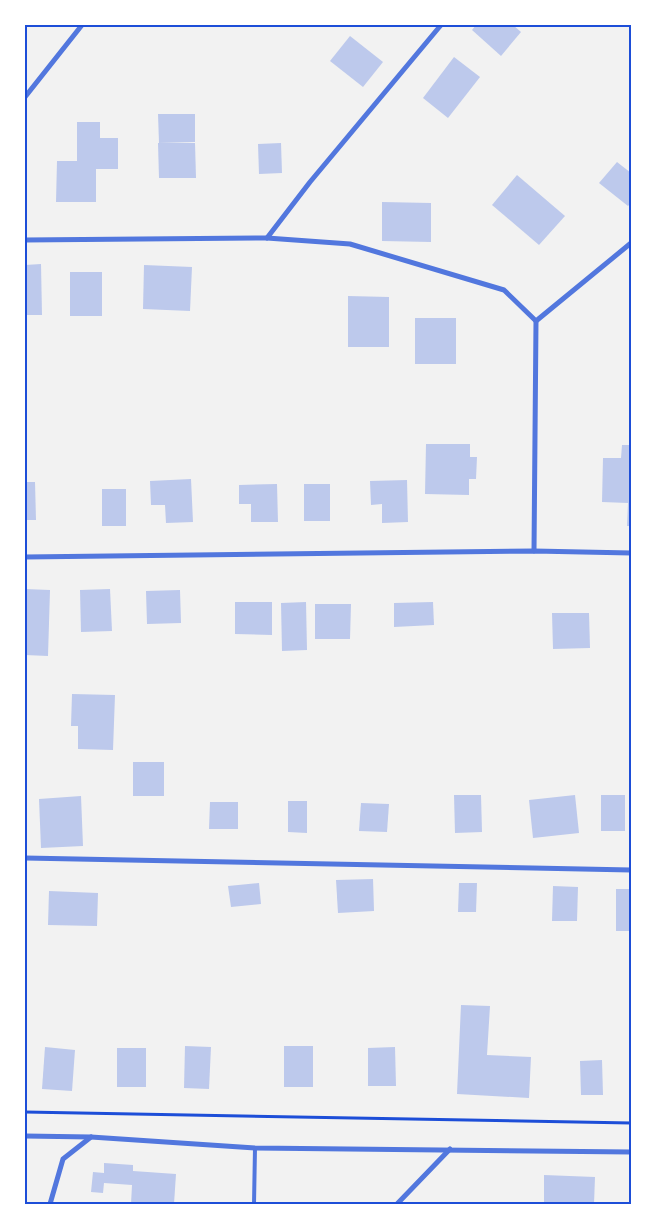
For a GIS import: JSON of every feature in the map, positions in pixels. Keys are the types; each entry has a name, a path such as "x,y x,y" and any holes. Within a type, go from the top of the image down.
{"street":[{"path":"25,97 82,25"},
{"path":"267,238 310,182 442,25"},
{"path":"25,240 267,238 350,244 504,290 536,321 534,552"},
{"path":"536,321 631,243"},
{"path":"25,557 534,552 631,553"},
{"path":"25,858 631,870"},
{"path":"25,1136 91,1137 255,1148 631,1152"},
{"path":"50,1204 63,1159 91,1137"},
{"path":"397,1204 450,1149"}],"lane":[{"path":"254,1204 255,1148"}],"path":[{"path":"25,1098 25,1112 631,1123"}],"building":[{"path":"476,25 513,25 521,32 501,56 472,30"},
{"path":"350,36 383,62 363,87 330,61"},
{"path":"454,57 480,77 448,118 423,98"},
{"path":"158,114 195,114 195,142 159,143"},
{"path":"77,122 100,122 100,138 118,138 118,169 96,169 96,202 56,202 57,161 77,161"},
{"path":"158,143 195,143 196,178 159,178"},
{"path":"281,143 282,173 259,174 258,144"},
{"path":"617,162 631,173 631,203 628,206 599,183"},
{"path":"517,175 565,216 539,245 492,205"},
{"path":"382,202 431,203 431,242 382,241"},
{"path":"41,264 42,315 25,315 25,265"},
{"path":"144,265 192,267 190,311 143,309"},
{"path":"70,272 102,272 102,316 70,316"},
{"path":"348,296 389,297 389,347 348,347"},
{"path":"415,318 456,318 456,364 415,364"},
{"path":"426,444 470,444 470,457 477,457 476,479 469,479 469,495 425,494"},
{"path":"622,445 631,445 631,526 627,526 628,503 602,502 603,458 621,458"},
{"path":"191,479 193,522 166,523 165,505 151,505 150,481"},
{"path":"407,480 408,522 382,523 382,504 371,505 370,481"},
{"path":"25,482 35,482 36,520 25,520"},
{"path":"277,484 278,522 251,522 251,504 239,504 239,485"},
{"path":"304,484 330,484 330,521 304,521"},
{"path":"102,489 126,489 126,526 102,526"},
{"path":"25,589 50,590 48,656 25,655"},
{"path":"110,589 112,631 81,632 80,590"},
{"path":"180,590 181,623 147,624 146,591"},
{"path":"235,602 272,602 272,635 235,634"},
{"path":"306,602 307,650 282,651 281,603"},
{"path":"433,602 434,625 394,627 394,603"},
{"path":"315,604 351,604 350,639 315,639"},
{"path":"552,613 589,613 590,648 553,649"},
{"path":"72,694 115,695 113,750 78,749 78,726 71,726"},
{"path":"133,762 164,762 164,796 133,796"},
{"path":"454,795 481,795 482,832 455,833"},
{"path":"575,795 579,833 533,838 529,800"},
{"path":"601,795 625,795 625,831 601,831"},
{"path":"81,796 83,846 41,848 39,799"},
{"path":"288,801 307,801 307,833 288,832"},
{"path":"210,802 238,802 238,829 209,829"},
{"path":"361,803 389,804 387,832 359,831"},
{"path":"373,879 374,911 338,913 336,880"},
{"path":"259,883 261,904 231,907 228,886"},
{"path":"459,883 477,883 476,912 458,912"},
{"path":"553,886 578,887 577,921 552,921"},
{"path":"616,889 631,889 631,931 616,931"},
{"path":"49,891 98,893 97,926 48,925"},
{"path":"461,1005 490,1006 487,1055 531,1057 529,1098 457,1094"},
{"path":"185,1046 211,1047 209,1089 184,1088"},
{"path":"284,1046 313,1046 313,1087 284,1087"},
{"path":"45,1047 75,1050 72,1091 42,1089"},
{"path":"395,1047 396,1086 368,1086 368,1048"},
{"path":"117,1048 146,1048 146,1087 117,1087"},
{"path":"602,1060 603,1095 581,1095 580,1061"},
{"path":"104,1163 133,1165 133,1171 176,1174 174,1204 131,1204 132,1185 104,1183 103,1193 91,1192 93,1172 104,1173"},
{"path":"544,1175 595,1177 594,1204 544,1204"}]}
